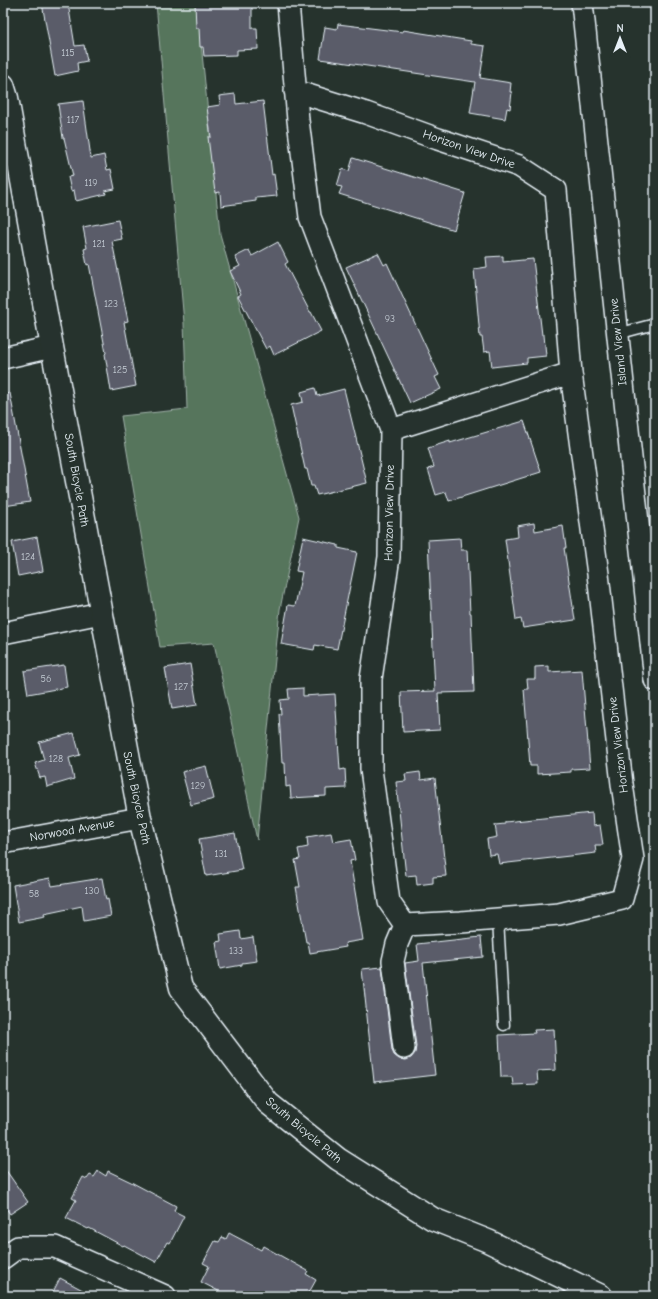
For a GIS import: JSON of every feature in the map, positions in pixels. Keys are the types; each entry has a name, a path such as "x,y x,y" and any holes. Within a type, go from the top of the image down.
{"street":[{"name":"Horizon View Drive","path":"288,3 295,91 310,217 391,430 389,557 371,679 371,769 389,902 405,924 461,922 559,914 622,899 633,859 622,784 598,574 571,373 556,190 519,166 438,139 366,112 295,91"},
{"name":"Island View Drive","path":"582,3 655,680"},
{"name":"South Bicycle Path","path":"4,94 140,818 181,988 268,1103 338,1159 433,1219 488,1242 601,1296"},
{"path":"3,358 52,347"},
{"path":"391,430 571,373"},
{"path":"3,632 101,612"},
{"name":"Norwood Avenue","path":"3,843 140,818"},
{"path":"404,1048 393,962 397,944 405,924"},
{"path":"3,1258 18,1247 55,1247 165,1296"}],"lane":[{"path":"617,334 655,324"},
{"path":"498,919 504,1026"}],"green space":[{"path":"156,3 197,3 220,234 299,517 280,609 257,840 214,643 160,647 121,416 187,409 184,323"}],"building":[{"path":"42,3 68,3 75,46 84,45 87,61 77,63 78,71 55,76"},
{"path":"195,3 252,3 252,28 257,28 258,49 237,50 237,55 204,56 203,47 200,47 199,28 196,28"},
{"path":"338,24 403,32 403,30 471,41 471,44 485,46 480,78 511,83 510,92 512,92 510,109 507,108 505,119 470,113 475,82 320,59 325,27 337,29"},
{"path":"235,94 236,104 263,101 272,175 274,174 277,196 256,198 256,201 221,206 220,192 215,193 208,137 211,137 207,107 220,105 219,96"},
{"path":"83,101 91,158 104,155 107,170 111,169 115,189 105,191 106,194 76,201 74,190 71,191 68,177 73,176 63,138 58,104"},
{"path":"353,158 465,193 454,230 339,194 342,187 337,186 342,169 349,171"},
{"path":"118,220 122,239 112,241 128,321 124,322 136,386 111,391 106,353 89,264 87,265 84,249 87,248 83,227"},
{"path":"278,242 288,262 285,264 321,331 274,355 270,346 266,349 238,296 241,294 230,271 240,266 235,257 249,250 252,256"},
{"path":"378,253 384,265 387,263 439,375 435,377 441,389 410,403 346,267"},
{"path":"503,256 503,262 533,259 546,356 527,358 527,363 492,367 490,351 484,352 482,337 480,337 474,269 487,267 486,257"},
{"path":"315,388 317,396 344,389 367,483 317,495 314,486 311,486 307,469 305,469 291,405 303,402 301,392"},
{"path":"10,393 30,502 4,506 3,394"},
{"path":"524,421 541,472 449,501 446,492 436,495 428,469 434,467 428,448"},
{"path":"534,523 535,531 563,526 566,548 564,548 575,620 523,628 521,619 516,620 505,539 518,537 517,526"},
{"path":"37,537 43,571 18,576 12,542"},
{"path":"303,537 338,545 338,548 357,552 337,649 315,645 314,650 281,644 288,605 295,606 302,572 296,571"},
{"path":"460,538 461,550 467,550 474,692 438,693 440,730 403,732 401,692 435,691 428,540"},
{"path":"190,664 197,705 172,709 165,668"},
{"path":"64,665 67,687 28,694 24,671"},
{"path":"549,666 549,672 582,670 590,768 571,769 571,772 537,774 537,766 530,766 524,689 528,689 527,679 535,679 535,667"},
{"path":"303,688 303,696 335,694 340,770 345,769 346,788 326,789 326,796 291,798 290,786 286,787 285,763 282,763 279,714 281,714 280,700 289,699 288,689"},
{"path":"74,733 80,755 69,758 74,779 47,787 45,777 40,778 35,763 44,760 39,742"},
{"path":"206,766 214,799 191,805 182,772"},
{"path":"420,772 421,780 435,778 446,876 433,877 433,883 417,885 416,875 406,876 396,782 406,781 405,774"},
{"path":"592,813 593,826 600,825 603,845 595,845 596,853 499,864 497,854 489,855 487,839 497,837 495,825 505,824 505,822"},
{"path":"235,833 242,870 206,876 199,839"},
{"path":"331,833 333,842 351,839 355,860 350,861 363,940 345,943 346,947 310,953 308,942 306,942 296,887 300,887 295,860 300,859 298,849 308,847 307,837"},
{"path":"50,878 52,886 102,878 111,916 84,921 82,906 44,914 45,917 19,922 13,885"},
{"path":"240,931 241,939 253,937 257,961 242,963 242,965 220,969 216,942 221,941 220,934"},
{"path":"481,937 483,957 423,963 435,1075 374,1082 362,969 382,967 392,1050 394,1055 399,1059 406,1060 411,1058 415,1053 416,1046 405,963 419,961 417,944"},
{"path":"554,1029 556,1070 537,1071 538,1084 513,1085 512,1077 501,1077 499,1035 535,1033 534,1030"},
{"path":"3,1166 28,1202 10,1214 3,1204"},
{"path":"98,1171 106,1176 108,1171 131,1182 176,1206 174,1211 184,1216 170,1243 167,1242 156,1262 124,1245 123,1246 66,1218 76,1200 72,1198 83,1177 87,1179 90,1175 94,1177"},
{"path":"229,1233 261,1250 263,1246 308,1271 306,1274 316,1280 307,1296 228,1296 201,1282 209,1266 203,1263 215,1241 219,1242 222,1237 226,1239"},
{"path":"60,1278 94,1296 51,1296"}]}
